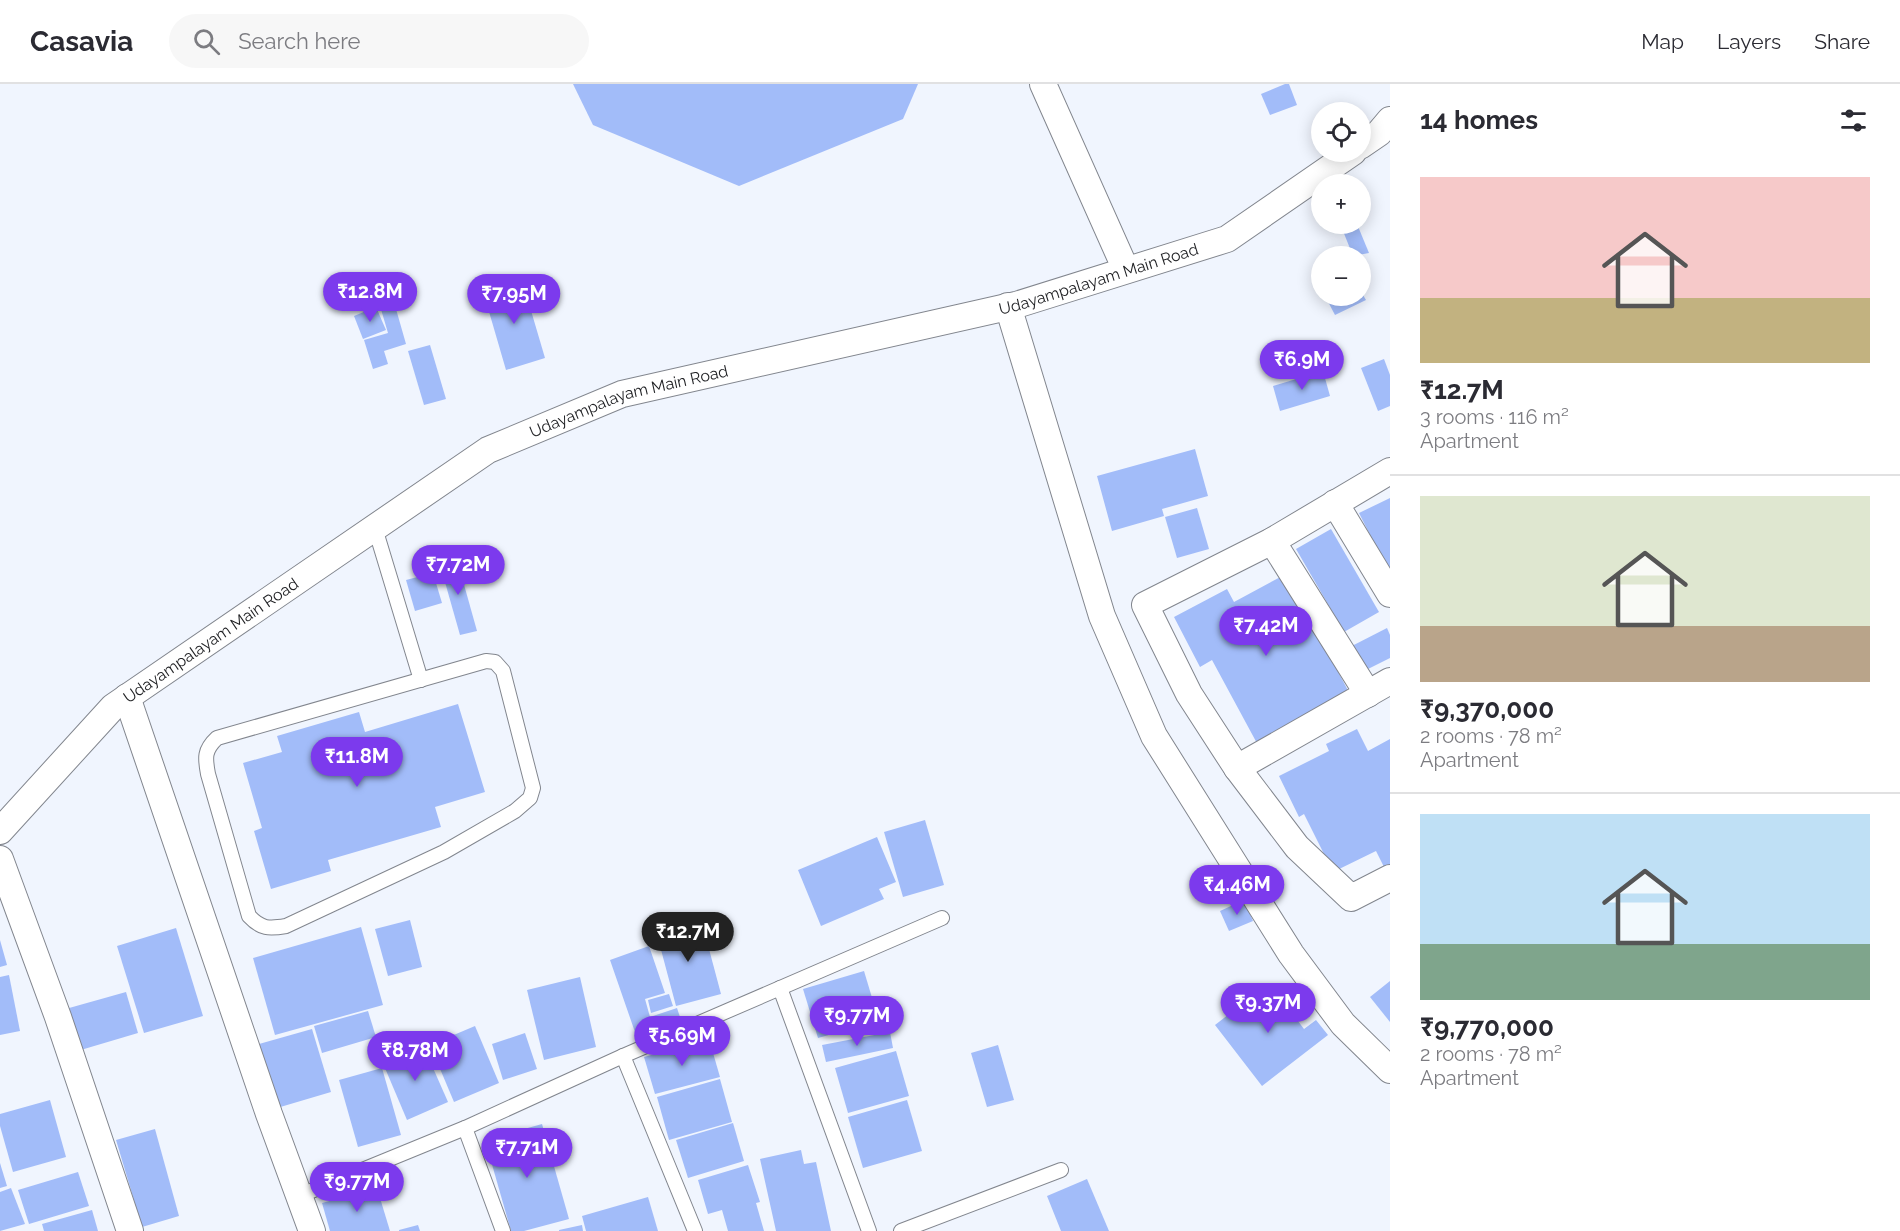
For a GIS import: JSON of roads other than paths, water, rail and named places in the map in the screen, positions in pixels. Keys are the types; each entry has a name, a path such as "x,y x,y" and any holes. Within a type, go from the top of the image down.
{"street":[{"path":"1043,84 1126,270"},
{"path":"1371,138 1390,120"},
{"name":"Udayampalayam Main Road","path":"0,831 113,707 488,450 622,394 1008,306 1227,239 1339,162"},
{"path":"1008,306 1102,616 1154,736 1291,954 1344,1024 1390,1070"},
{"path":"1390,471 1272,541 1145,605 1189,694 1237,768 1297,847 1351,898 1390,878"},
{"path":"1335,503 1390,594"},
{"path":"1237,768 1379,687 1272,541"},
{"path":"127,697 303,1219"},
{"path":"0,859 130,1231"}],"lane":[{"path":"375,528 421,680"},
{"path":"486,660 495,662 503,671 531,777 533,788 530,798 515,811 444,852 286,926 272,929 259,927 249,916 208,774 205,755 210,744 217,738 421,680 486,660"},
{"path":"303,1219 465,1128 623,1056 942,918"},
{"path":"780,988 869,1231"},
{"path":"623,1056 696,1231"},
{"path":"465,1128 503,1231"},
{"path":"901,1231 1061,1170"}]}
